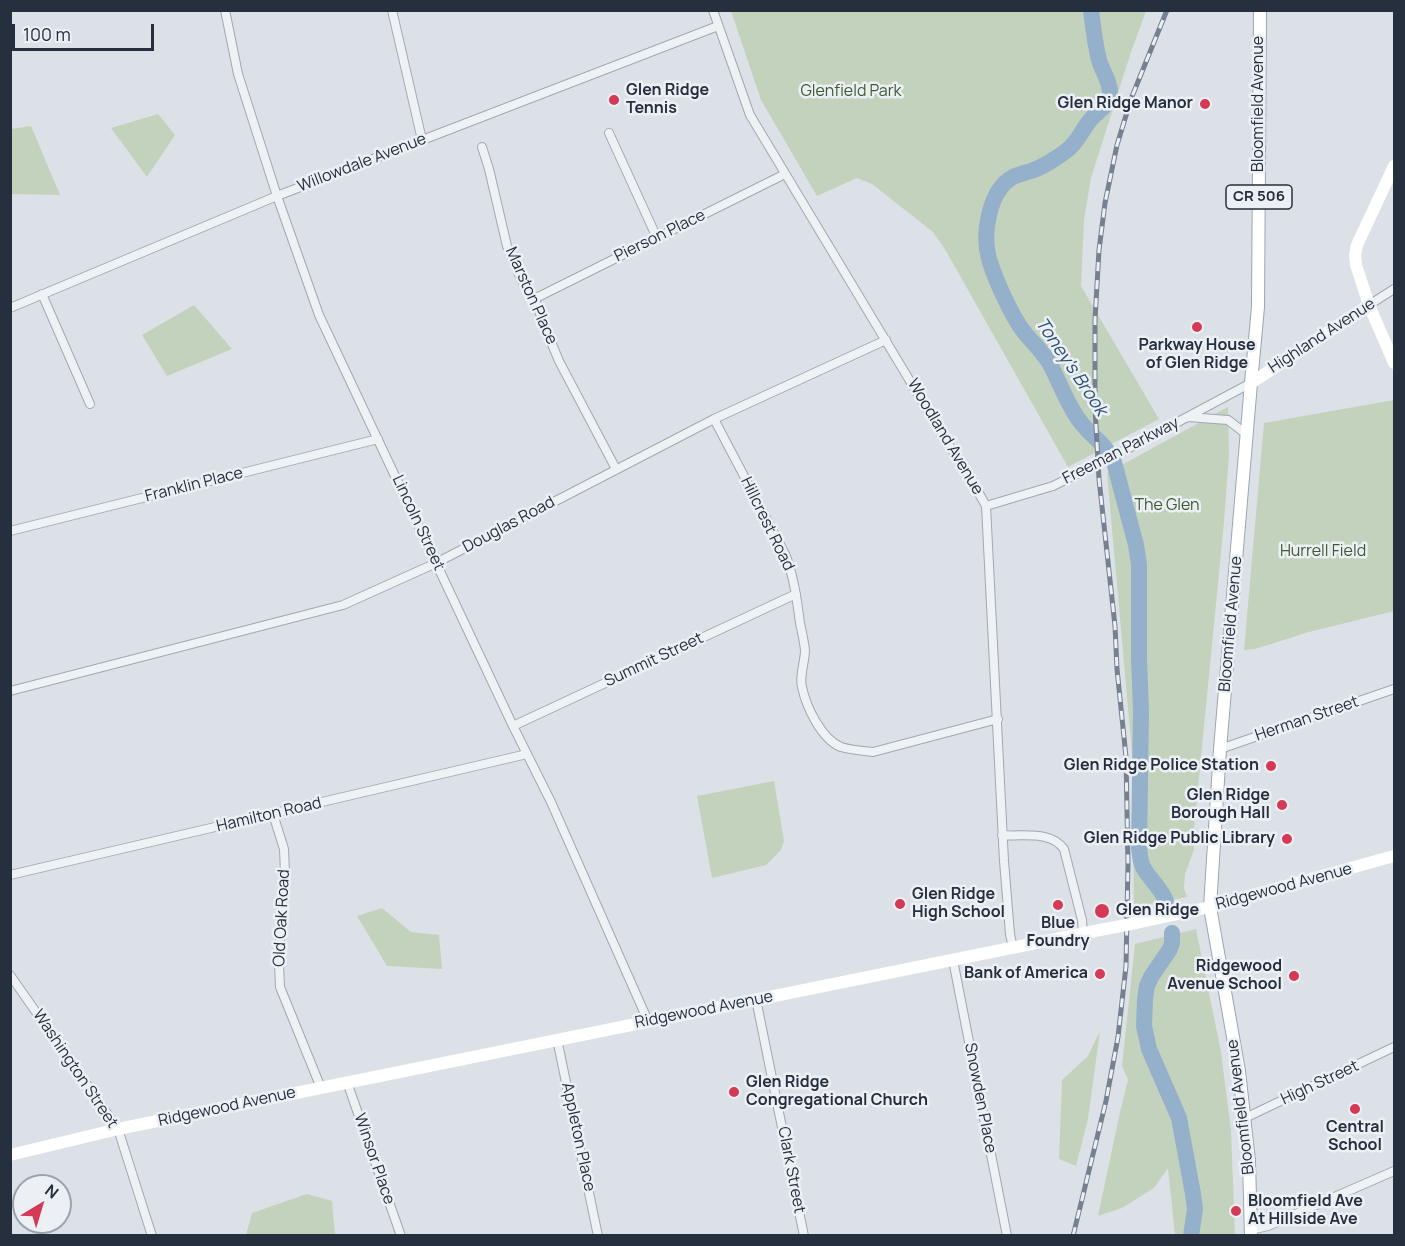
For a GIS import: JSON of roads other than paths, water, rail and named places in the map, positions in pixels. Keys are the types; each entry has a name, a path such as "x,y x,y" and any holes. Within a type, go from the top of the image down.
{"street":[{"name":"Lincoln Street","path":"225,10 238,74 277,196 319,315 551,802 648,1021"},
{"path":"392,10 422,140"},
{"name":"Woodland Avenue","path":"713,10 750,115 986,506 1002,835 1013,948"},
{"name":"Bloomfield Avenue","path":"1251,1233 1245,1118 1239,1071 1210,908 1220,749 1259,296 1260,10"},
{"name":"Willowdale Avenue","path":"10,308 277,196 718,26"},
{"path":"609,133 657,238"},
{"name":"Marston Place","path":"482,147 507,246 521,279 534,299 559,361 616,469"},
{"path":"1395,166 1357,245 1355,255 1369,305 1395,363"},
{"name":"Pierson Place","path":"534,299 785,174"},
{"name":"Highland Avenue","path":"1251,383 1395,289"},
{"path":"42,294 90,404"},
{"name":"Douglas Road","path":"10,691 343,605 436,563 714,419 886,340"},
{"name":"Freeman Parkway","path":"986,506 1053,486 1251,383"},
{"path":"1187,417 1228,420 1246,434"},
{"name":"Hillcrest Road","path":"714,419 786,556 793,576 805,650 801,686 806,703 819,727 829,739 838,746 873,752 998,719"},
{"name":"Franklin Place","path":"10,531 378,439"},
{"name":"Summit Street","path":"513,726 796,594"},
{"name":"Herman Street","path":"1220,749 1395,689"},
{"name":"Hamilton Road","path":"10,875 527,754"},
{"name":"Old Oak Road","path":"273,814 284,849 285,873 281,915 280,987 321,1088"},
{"path":"1002,835 1046,836 1060,844 1064,849 1082,920 1083,933"},
{"name":"Ridgewood Avenue","path":"10,1155 118,1129 1210,908 1395,856"},
{"name":"Snowden Place","path":"953,960 1007,1236"},
{"name":"Washington Street","path":"10,975 118,1129 152,1236"},
{"name":"Clark Street","path":"756,999 804,1236"},
{"name":"Appleton Place","path":"558,1039 598,1236"},
{"name":"High Street","path":"1245,1118 1395,1047"},
{"name":"Winsor Place","path":"347,1082 401,1236"},
{"path":"1251,1233 1395,1171"}],"waterway":[{"name":"Toney's Brook","path":"1091,10 1095,42 1109,86 1109,98 1070,148 1035,170 1015,176 1005,183 998,192 989,214 987,249 995,276 1014,316 1050,364 1077,417 1106,449 1114,462 1139,564 1141,712 1139,848 1143,867 1166,901"},
{"name":"Toney's Brook","path":"1172,933 1170,949 1147,986 1144,1026 1149,1049 1179,1118 1195,1209 1191,1236"}],"railway":[{"path":"1073,1236 1106,1101 1118,1037 1126,966 1128,864 1126,757 1099,479 1095,408 1095,320 1099,250 1105,203 1117,145 1131,99 1167,10"}],"place":[{"name":"Glen Ridge Tennis","path":"614,100"},
{"name":"Glen Ridge Manor","path":"1205,104"},
{"name":"Parkway House of Glen Ridge","path":"1197,327"},
{"name":"Glen Ridge Police Station","path":"1271,766"},
{"name":"Glen Ridge Borough Hall","path":"1282,805"},
{"name":"Glen Ridge Public Library","path":"1287,839"},
{"name":"Glen Ridge High School","path":"900,904"},
{"name":"Blue Foundry","path":"1058,905"},
{"name":"Glen Ridge","path":"1102,911"},
{"name":"Bank of America","path":"1100,974"},
{"name":"Ridgewood Avenue School","path":"1294,976"},
{"name":"Glen Ridge Congregational Church","path":"734,1092"},
{"name":"Central School","path":"1355,1109"},
{"name":"Bloomfield Ave At Hillside Ave","path":"1236,1211"}],"park label":[{"name":"Glenfield Park","path":"851,92"},
{"name":"The Glen","path":"1167,506"},
{"name":"Hurrell Field","path":"1323,552"}]}
